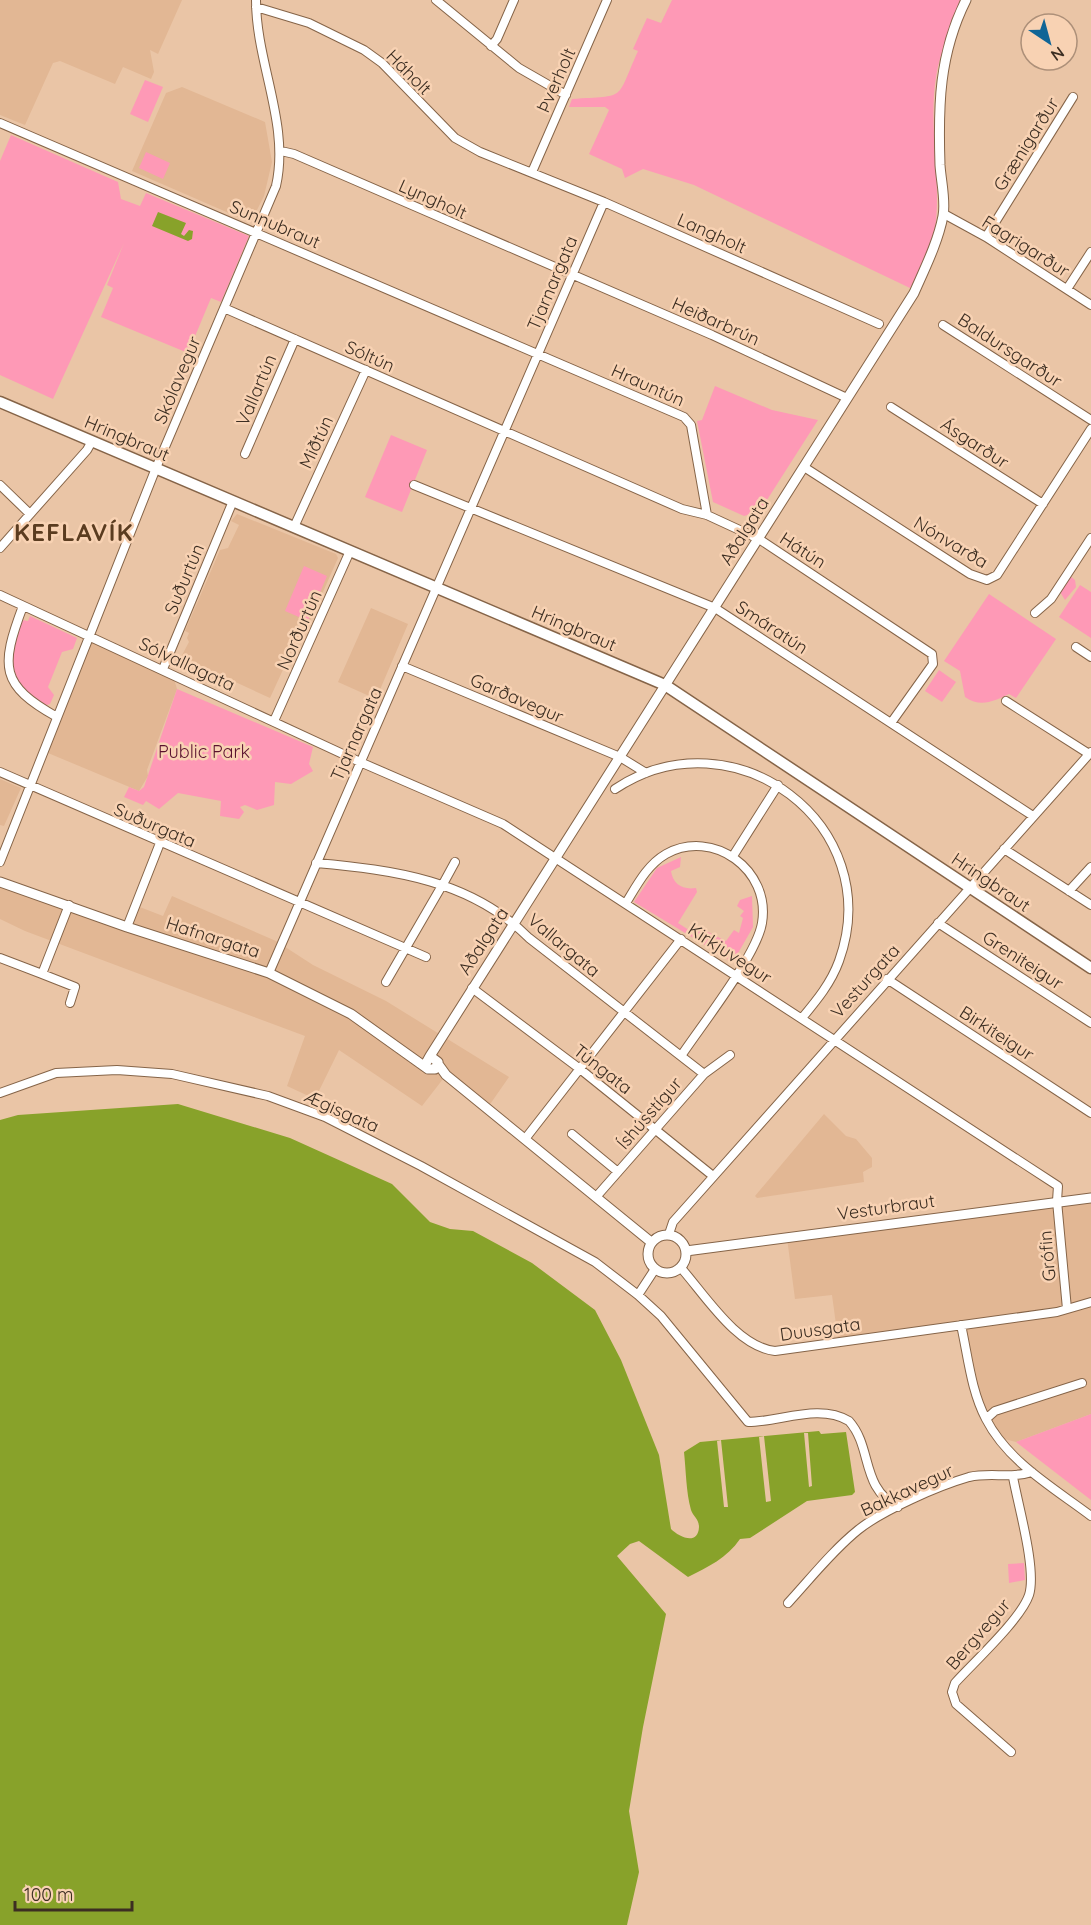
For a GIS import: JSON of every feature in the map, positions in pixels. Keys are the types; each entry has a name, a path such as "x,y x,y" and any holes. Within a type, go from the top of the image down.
{"main road":[{"name":"Hringbraut","path":"0,402 665,685 1091,968"}],"street":[{"path":"436,0 519,68 566,95"},
{"path":"491,46 497,39 514,0"},
{"name":"Þverholt","path":"532,172 607,0"},
{"name":"Aðalgata","path":"432,1062 439,1042 472,988 914,293 931,254 944,214 938,114 939,86 950,38 966,0"},
{"name":"Skólavegur","path":"0,862 156,468 276,186 281,151 261,45 256,4"},
{"name":"Háholt","path":"256,4 309,23 364,50 382,63 455,138 480,152 532,172"},
{"name":"Grænigarður","path":"986,237 1073,97"},
{"name":"Sunnubraut","path":"0,123 538,353"},
{"name":"Lyngholt","path":"281,151 294,154 573,274"},
{"name":"Langholt","path":"532,172 879,324"},
{"name":"Tjarnargata","path":"269,973 604,202"},
{"name":"Fagrigarður","path":"944,214 986,237 1091,305"},
{"path":"1067,289 1091,252"},
{"name":"Heiðarbrún","path":"573,274 847,398"},
{"name":"Sóltún","path":"224,308 504,431"},
{"name":"Baldursgarður","path":"943,326 1091,420"},
{"name":"Vallartún","path":"245,454 295,339"},
{"name":"Hrauntún","path":"538,353 684,417 691,425 708,515"},
{"name":"Miðtún","path":"294,527 366,370"},
{"name":"Ásgarður","path":"891,407 1043,504"},
{"name":"Nónvarða","path":"804,467 984,580 997,575 1091,429"},
{"name":"Hátún","path":"504,431 682,509 708,515 759,539 932,654 933,664 891,723"},
{"path":"0,548 87,450 92,441"},
{"path":"414,484 471,508"},
{"path":"0,485 30,514"},
{"name":"Suðurtún","path":"163,669 233,501"},
{"name":"Smáratún","path":"471,508 715,608 1033,816"},
{"path":"1035,613 1051,599 1091,538"},
{"name":"Norðurtún","path":"274,721 350,551"},
{"name":"Sólvallagata","path":"0,594 360,762"},
{"path":"23,606 7,649 8,677 21,698 57,717"},
{"path":"1076,647 1091,657"},
{"name":"Garðavegur","path":"402,666 620,757 646,773"},
{"path":"1006,701 1090,753"},
{"name":"Vesturgata","path":"669,1234 673,1222 713,1176 1090,753"},
{"name":"Kirkjuvegur","path":"360,762 504,824 1058,1186 1057,1201"},
{"path":"615,789 646,773 675,765 715,763 754,773 778,785 802,804 827,835 840,865 847,896 847,922 839,960 828,984 802,1018"},
{"name":"Suðurgata","path":"0,772 299,903"},
{"path":"733,856 778,785"},
{"path":"127,927 160,843"},
{"path":"626,903 648,869 675,850 706,847 733,856 746,867 756,881 762,897 763,914 757,940 681,1056"},
{"path":"1004,849 1091,905"},
{"path":"386,982 455,862"},
{"name":"Vallargata","path":"316,863 410,875 477,898 514,923 529,938 704,1074"},
{"path":"1069,891 1091,867"},
{"name":"Hafnargata","path":"0,882 127,927 269,973 351,1014 403,1049 432,1062 651,1242"},
{"path":"299,903 408,946 426,957"},
{"path":"42,974 69,905"},
{"name":"Greniteigur","path":"938,922 1091,1023"},
{"path":"525,1139 681,939"},
{"path":"0,958 75,987 70,1003"},
{"name":"Birkiteigur","path":"887,979 1091,1113"},
{"name":"Túngata","path":"472,988 580,1069 713,1176"},
{"name":"Íshússtígur","path":"596,1197 704,1074 730,1055"},
{"name":"Ægisgata","path":"0,1093 56,1073 117,1070 172,1074 268,1096 325,1117 431,1171 595,1262 661,1316 748,1422 764,1422 812,1412 849,1421 855,1430 873,1483 881,1494 898,1507"},
{"path":"572,1134 618,1172"},
{"name":"Vesturbraut","path":"687,1251 1091,1198"},
{"name":"Grófin","path":"1057,1201 1067,1309"},
{"path":"669,1234 682,1241 687,1251 681,1268 666,1273 655,1269 648,1258 651,1242 659,1236 669,1234"},
{"name":"Duusgata","path":"681,1268 746,1341 767,1350 783,1351 961,1325"},
{"path":"638,1295 655,1269"},
{"path":"1091,1302 1067,1309 961,1325 976,1393 986,1419 1007,1449 1032,1472 1091,1516"},
{"path":"986,1419 995,1410 1082,1383"},
{"name":"Bakkavegur","path":"788,1603 852,1535 877,1516 973,1476 991,1474 1013,1477 1032,1472"},
{"name":"Bergvegur","path":"1011,1752 956,1704 952,1692 956,1683 1019,1612 1031,1588 1031,1573 1013,1477"}],"shaded area":[{"path":"0,0 182,0 158,54 150,50 154,72 151,79 123,67 115,84 60,61 53,63 25,125 0,115"},
{"path":"182,87 265,122 272,162 264,196 252,220 245,220 132,171 166,93"},
{"path":"158,212 186,223 181,234 184,236 189,230 193,231 192,239 188,241 152,226"},
{"path":"237,514 336,554 338,558 310,621 303,626 270,698 181,657 189,642 187,638 189,633 185,631 220,550 228,548 239,525 231,521"},
{"path":"371,608 408,624 376,699 338,682"},
{"path":"92,641 174,679 177,689 147,770 148,776 139,791 48,753"},
{"path":"0,779 21,788 4,826 0,825"},
{"path":"0,879 124,923 132,904 163,916 172,896 276,941 313,965 386,1001 509,1077 486,1110 443,1079 422,1106 339,1050 315,1099 287,1086 305,1036 25,931 0,919"},
{"path":"178,1104 290,1138 392,1184 430,1222 450,1229 473,1231 532,1263 595,1310 621,1360 659,1455 671,1529 679,1535 692,1538 698,1533 699,1524 691,1510 688,1496 684,1452 700,1442 819,1431 821,1434 846,1432 855,1492 852,1495 807,1501 750,1538 740,1539 723,1557 688,1577 639,1541 630,1544 617,1556 666,1614 629,1811 639,1872 627,1925 0,1925 0,1120 18,1115"},
{"path":"824,1114 846,1136 856,1139 872,1158 872,1167 863,1172 864,1182 757,1198 755,1196"},
{"path":"1091,1198 1091,1414 1016,1442 997,1437 986,1419 961,1325 838,1339 832,1295 795,1299 787,1238"}],"green space":[{"path":"672,0 966,0 948,37 936,77 933,115 937,191 935,229 929,253 910,288 694,185 643,169 625,178 622,169 589,154 609,110 605,107 569,107 572,99 611,96 617,93 622,88 638,51 633,49 647,18 661,23"},
{"path":"145,80 163,87 148,122 130,114"},
{"path":"11,135 118,182 121,199 140,206 146,193 249,236 221,302 211,298 188,353 101,317 113,288 107,285 124,243 53,399 0,375 0,161"},
{"path":"146,152 170,163 163,179 139,168"},
{"path":"715,386 772,410 818,420 760,511 744,516 713,502 697,421 702,420"},
{"path":"391,435 427,450 402,512 365,497"},
{"path":"304,566 327,576 308,621 285,611"},
{"path":"1070,576 1075,580 1076,587 1065,600 1060,592"},
{"path":"1080,585 1091,592 1091,638 1059,617"},
{"path":"989,594 1056,639 1016,698 1009,694 982,703 965,697 960,671 944,661"},
{"path":"30,616 77,638 73,649 62,652 48,687 54,695 50,704 44,706 14,685 10,648 22,620 28,621"},
{"path":"939,670 956,682 942,702 925,691"},
{"name":"Public Park","path":"177,689 313,747 309,764 313,771 291,784 275,782 274,805 257,810 245,805 240,807 244,812 239,819 220,816 221,801 178,793 159,809 146,801 143,805 124,797 129,787 139,791 144,787"},
{"path":"681,857 680,867 671,871 674,879 682,887 696,888 697,892 678,923 692,932 696,926 726,941 734,930 739,933 743,918 740,916 744,911 737,906 740,900 752,896 753,927 733,962 634,902 657,868"},
{"path":"1091,1414 1091,1500 1016,1442"},
{"path":"1024,1563 1025,1580 1009,1583 1008,1564"}],"pier":[{"path":"804,1433 808,1433 812,1486 809,1487"},
{"path":"764,1436 771,1501 766,1502 759,1437"},
{"path":"721,1440 728,1507 724,1507 717,1441"}],"district":[{"name":"KEFLAVÍK","path":"74,532"}]}
